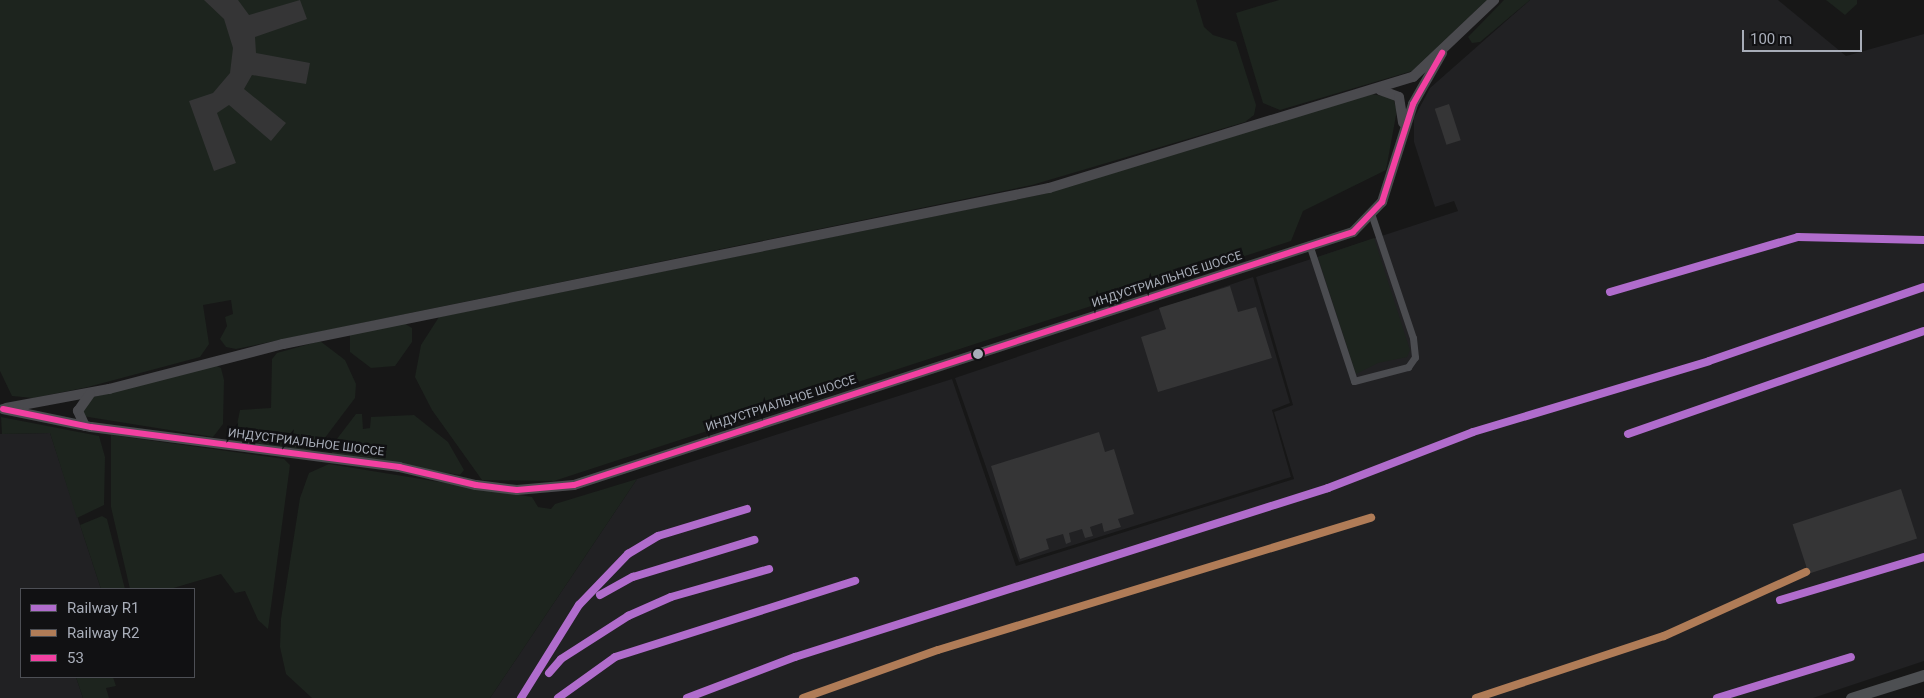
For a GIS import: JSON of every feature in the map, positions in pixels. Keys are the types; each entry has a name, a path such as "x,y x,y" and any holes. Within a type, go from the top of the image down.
{"main road":[{"name":"ИНДУСТРИАЛЬНОЕ ШОССЕ","path":"1,406 91,393 283,344 1049,188 1414,77 1442,53 1494,0"},
{"name":"ИНДУСТРИАЛЬНОЕ ШОССЕ","path":"1,406 85,426 399,467 476,485 555,489 1353,232 1372,216 1388,189 1413,104 1442,53"},
{"path":"1371,90 1399,97 1404,115 1401,142"},
{"path":"85,426 78,411 91,393"},
{"path":"1851,698 1924,675"}],"street":[{"path":"1310,247 1354,381 1408,367 1415,358 1413,338 1372,216"}],"shaded area":[{"path":"0,0 1196,0 1204,27 1213,35 1236,42 1256,105 1254,115 1245,122 1032,185 236,349 226,347 220,339 227,326 225,317 233,314 231,300 203,305 209,344 200,357 88,387 33,398 12,396 0,371"},
{"path":"1279,0 1487,0 1412,71 1280,110 1263,103 1236,13"},
{"path":"1504,0 1530,0 1480,42 1472,43 1468,37"},
{"path":"1530,0 1778,0 1846,56 1924,34 1924,661 1813,698 490,698 637,479 952,379 1016,566 1294,479 1274,412 1293,405 1256,277 1458,211 1454,201 1435,207 1414,142 1414,118 1430,88"},
{"path":"1826,0 1857,0 1857,4 1845,15"},
{"path":"1372,94 1393,98 1397,110 1386,170 1303,211 1291,241 554,481 482,480 432,410 415,377 421,345 439,317 1044,194"},
{"path":"1374,238 1410,350 1407,357 1378,363 1356,374 1318,257"},
{"path":"1253,277 1290,403 1272,410 1291,477 1019,562 955,378"},
{"path":"404,323 412,328 412,342 395,366 371,368 350,352 350,334"},
{"path":"320,341 345,360 356,384 355,398 318,447 310,451 234,440 240,410 271,408 272,359 277,353"},
{"path":"215,365 221,368 224,380 223,424 213,437 82,416 82,407 90,398"},
{"path":"356,414 362,414 363,429 370,428 371,417 414,415 448,442 464,470 460,475 333,455 330,448"},
{"path":"1,417 99,436 105,457 104,505 77,518 50,433 2,434"},
{"path":"50,433 101,588 20,588 20,678 76,678 83,698 0,698 0,434"},
{"path":"111,435 284,459 290,465 268,629 258,620 245,591 235,593 221,574 173,588 130,588 111,507"},
{"path":"329,464 532,497 538,507 551,509 555,504 637,479 490,698 312,698 286,674 280,647 281,619 300,498 309,473"},
{"path":"102,516 107,519 125,588 101,588 80,525"},
{"path":"76,678 113,678 116,686 106,688 109,698 83,698"}],"building":[{"path":"204,0 238,0 249,15 300,0 307,19 255,37 256,53 310,63 306,84 252,75 244,89 286,123 271,141 229,105 217,113 236,163 214,171 189,101 213,93 230,73 233,48 224,19"},
{"path":"1449,104 1461,140 1446,145 1435,109"},
{"path":"1230,286 1238,312 1256,307 1272,358 1158,392 1141,337 1166,329 1159,308"},
{"path":"1099,432 1105,452 1114,449 1134,514 1118,519 1121,527 1104,532 1102,523 1090,527 1093,536 1085,538 1082,529 1069,533 1071,542 1066,544 1063,534 1046,539 1049,549 1020,559 991,466"},
{"path":"1901,489 1917,538 1809,574 1793,524"}],"rail line":[{"name":"R1","path":"1610,292 1798,237 1924,240"},
{"name":"R1","path":"687,698 795,657 1328,488 1473,432 1709,361 1924,287"},
{"name":"R1","path":"1628,434 1924,331"},
{"name":"R1","path":"521,698 579,605 628,554 658,536 747,509"},
{"name":"R2","path":"803,698 938,650 1371,518"},
{"name":"R1","path":"600,595 633,577 754,540"},
{"name":"R1","path":"1780,600 1924,557"},
{"name":"R1","path":"549,673 561,659 628,616 671,597 769,569"},
{"name":"R2","path":"1476,698 1664,636 1806,572"},
{"name":"R1","path":"558,698 615,657 855,581"},
{"name":"R1","path":"1717,698 1851,657"}],"transit line":[{"name":"53","path":"3,409 91,427 399,467 476,485 517,490 574,485 1353,232 1382,202 1413,104 1442,53"}]}
